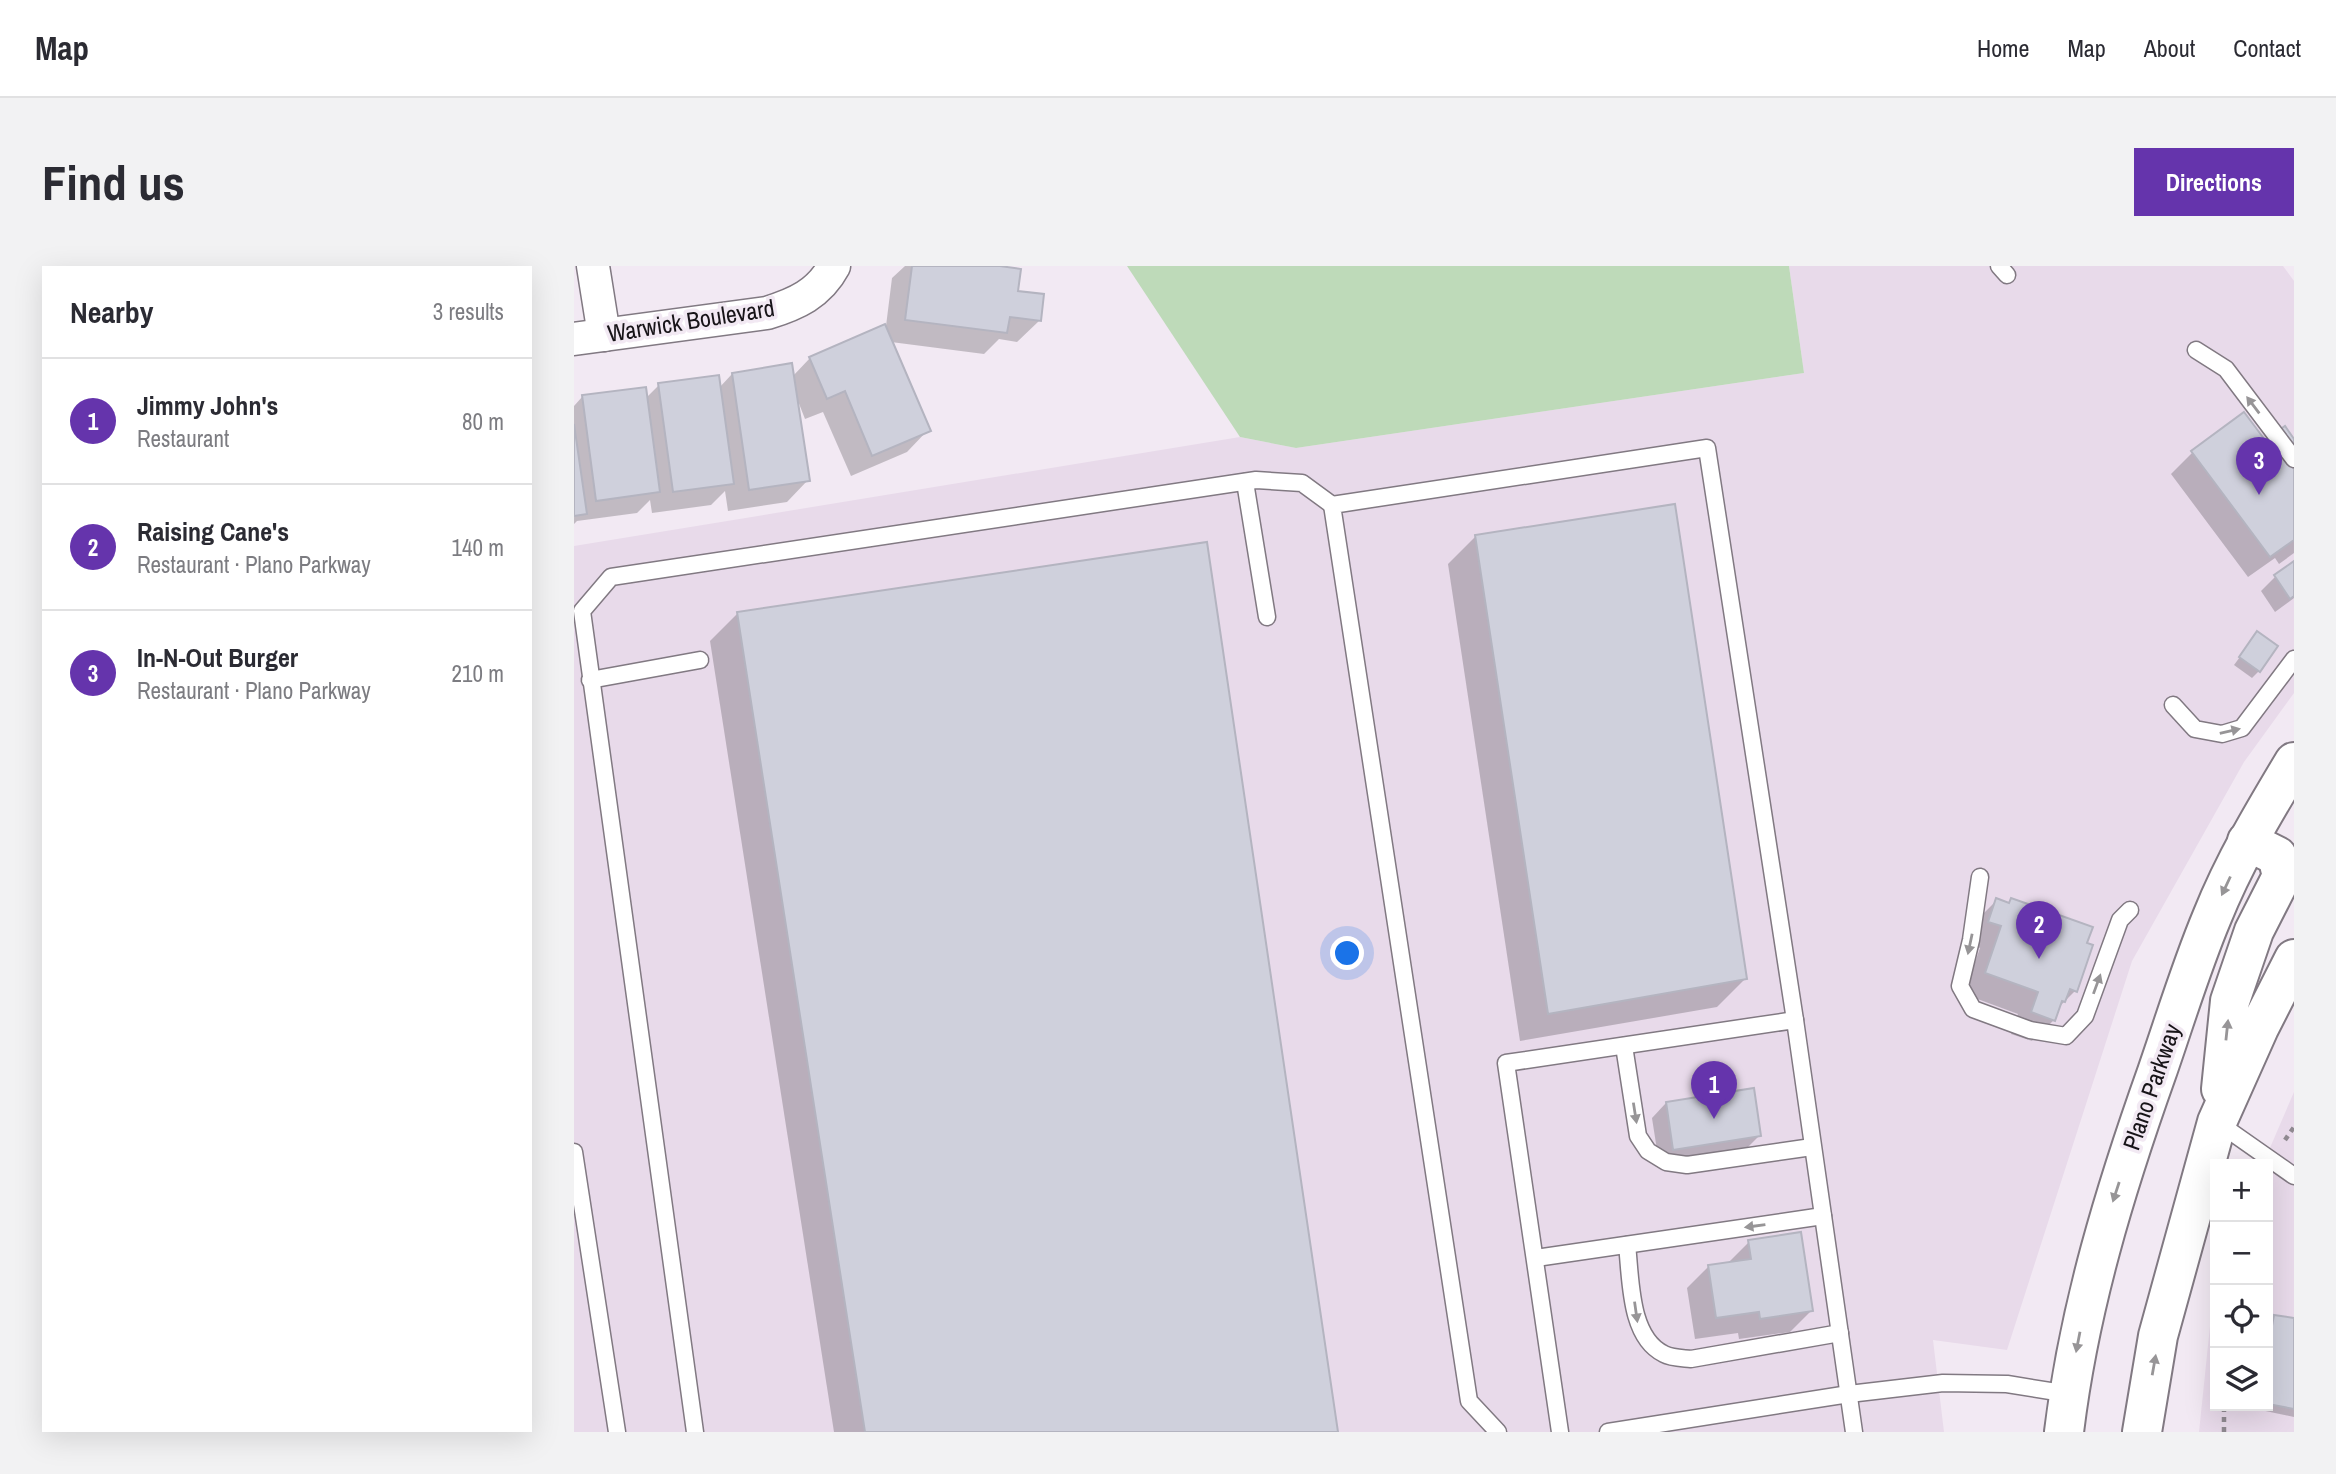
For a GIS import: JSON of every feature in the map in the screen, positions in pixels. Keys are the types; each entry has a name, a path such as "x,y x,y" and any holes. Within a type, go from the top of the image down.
{"main road":[{"name":"Plano Parkway","path":"2064,1432 2090,1289 2129,1151 2212,916 2247,841 2294,762"},
{"path":"2217,1122 2230,1001 2254,931 2281,876 2277,856 2247,841"},
{"path":"2142,1432 2158,1336 2217,1122 2259,1028 2294,959"}],"street":[{"path":"589,337 593,266"},
{"name":"Warwick Boulevard","path":"589,337 767,313 795,304 816,291 834,266"}],"lane":[{"path":"2196,350 2226,369 2294,459"},
{"path":"695,1432 582,611 611,577 1256,480 1302,483 1332,505 1707,448 1795,1020 1854,1432"},
{"path":"1245,482 1267,617"},
{"path":"1332,505 1469,1401 1499,1432"},
{"path":"2173,705 2195,729 2222,734 2242,728 2294,659"},
{"path":"590,680 700,660"},
{"path":"1980,877 1971,940 1959,986 1973,1009 2030,1030 2066,1036 2085,1016 2120,920 2130,910"},
{"path":"1560,1432 1506,1063 1795,1020"},
{"path":"1625,1045 1638,1136 1648,1151 1666,1162 1687,1165 1812,1147"},
{"path":"2217,1122 2294,1176"},
{"path":"574,1152 617,1432"},
{"path":"1536,1258 1823,1216"},
{"path":"1626,1245 1638,1325 1650,1346 1666,1356 1691,1359 1840,1333"},
{"path":"1608,1432 1849,1394 1943,1383 2007,1384 2069,1394"}],"path":[{"path":"2224,1411 2224,1432"}],"shaded area":[{"path":"1789,266 2283,266 2294,281 2294,693 2244,762 2132,961 2007,1350 1933,1340 1944,1432 574,1432 574,546 1240,437 1296,448 1804,373"},
{"path":"2294,1092 2294,1432 2199,1432 2210,1326 2210,1411 2273,1411 2273,1159 2265,1159"}],"green space":[{"path":"1127,266 1789,266 1804,373 1296,448 1240,437"}],"building":[{"path":"912,266 1000,266 1021,269 1018,291 1044,294 1041,321 1010,317 1007,333 905,320"},
{"path":"885,324 931,431 872,456 845,391 827,399 809,357"},
{"path":"792,363 810,481 749,490 732,373"},
{"path":"719,375 734,484 673,492 658,383"},
{"path":"646,387 660,492 596,501 582,395"},
{"path":"2244,412 2265,440 2285,426 2294,439 2294,540 2270,557 2191,451"},
{"path":"574,424 587,514 574,516"},
{"path":"1675,504 1747,979 1548,1014 1475,535"},
{"path":"1207,542 1338,1432 865,1432 737,612"},
{"path":"2294,561 2294,596 2290,599 2274,575"},
{"path":"2257,631 2278,646 2260,672 2239,657"},
{"path":"1996,898 2009,903 2011,898 2093,927 2087,943 2093,945 2077,992 2070,989 2065,1002 2062,1001 2055,1021 2031,1012 2038,992 1985,973 2001,926 1988,922"},
{"path":"1754,1088 1761,1136 1673,1150 1666,1102"},
{"path":"1801,1232 1813,1311 1760,1319 1759,1312 1716,1318 1708,1265 1751,1259 1748,1240"},
{"path":"2274,1315 2294,1318 2294,1409 2273,1405"}],"place":[{"name":"In-N-Out Burger","path":"2259,495"},
{"name":"Raising Cane's","path":"2039,959"},
{"name":"Jimmy John's","path":"1714,1119"}]}
